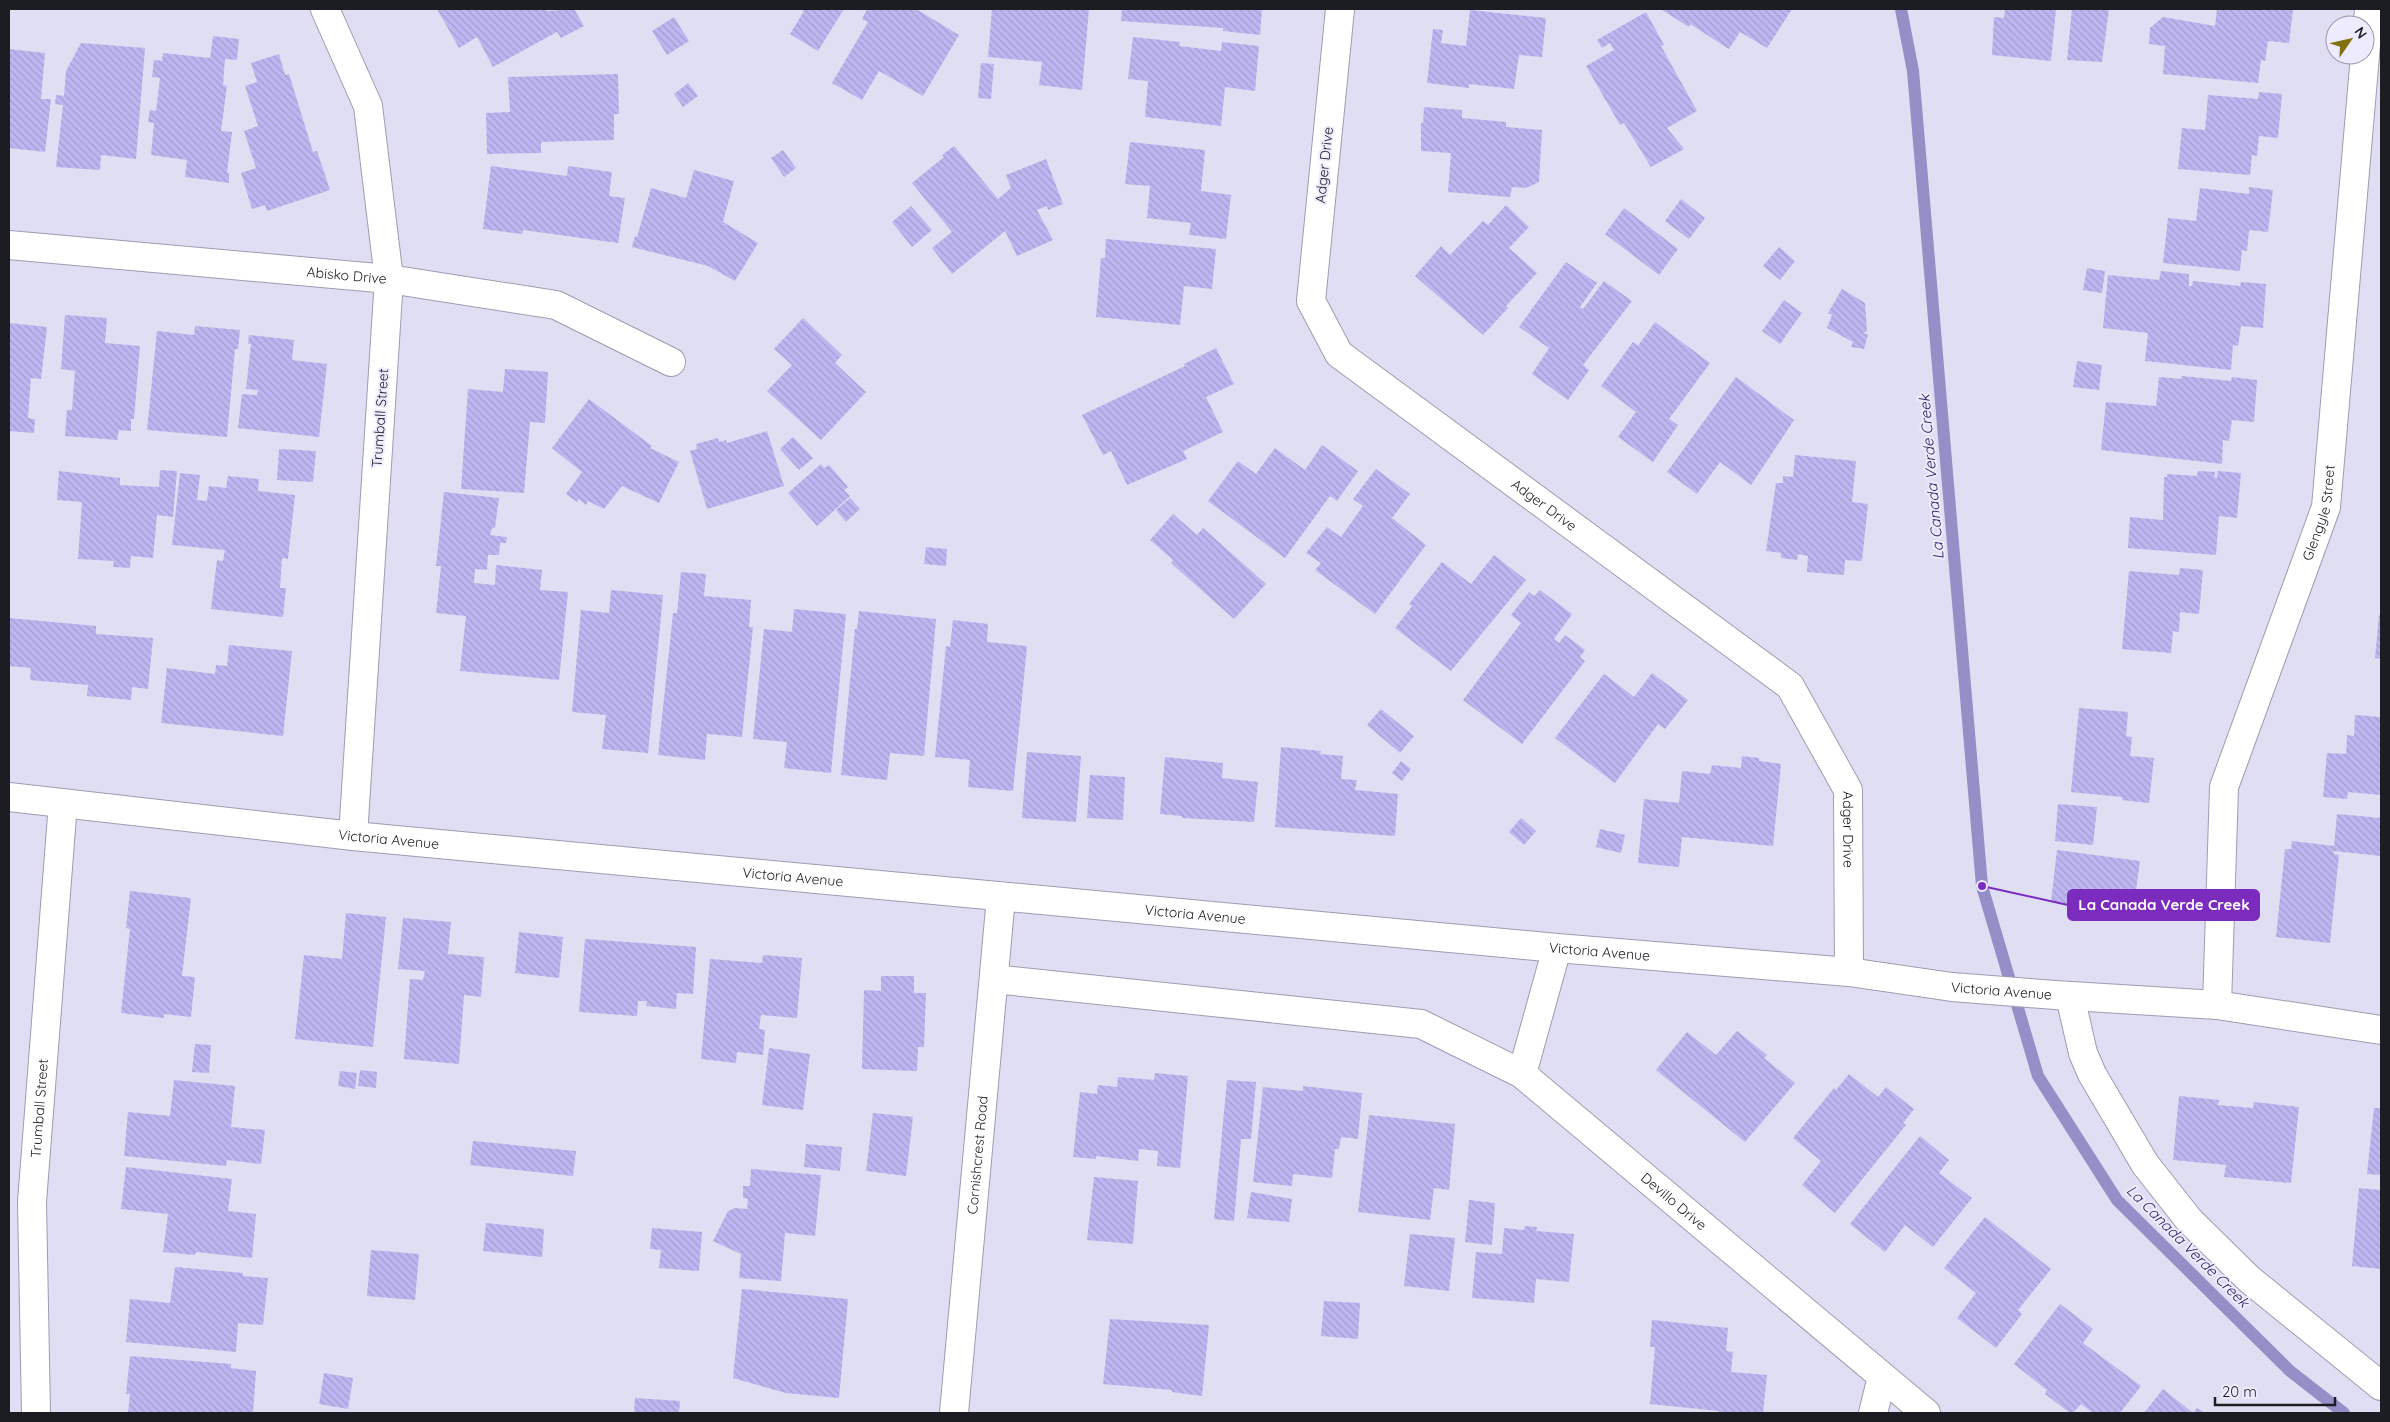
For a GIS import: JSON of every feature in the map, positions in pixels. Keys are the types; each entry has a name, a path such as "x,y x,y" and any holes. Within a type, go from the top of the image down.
{"street":[{"name":"Trumball Street","path":"325,9 368,106 389,279 353,836"},
{"name":"Adger Drive","path":"1340,9 1311,301 1339,354 1790,686 1848,790 1849,972"},
{"name":"Glengyle Street","path":"2217,1005 2224,787 2326,507 2370,9"},
{"name":"Abisko Drive","path":"9,245 389,279 556,305 671,362"},
{"name":"Victoria Avenue","path":"9,797 353,836 1557,948 1849,972 1952,987 2062,996 2217,1005 2381,1030"},
{"name":"Trumball Street","path":"36,1413 32,1202 63,803"},
{"name":"Cornishcrest Road","path":"954,1413 1001,897"},
{"path":"994,979 1421,1024 1522,1074 1557,948"},
{"path":"2062,996 2092,1074 2145,1164 2189,1220 2248,1279 2381,1386"},
{"name":"Devillo Drive","path":"1522,1074 1926,1413"},
{"path":"1873,1413 1882,1377"}],"building":[{"path":"437,9 546,9 547,11 574,9 584,26 561,38 557,32 493,67 477,37 459,48"},
{"path":"799,9 844,9 818,51 790,34 804,11"},
{"path":"867,9 916,9 959,35 923,96 879,71 862,100 832,83 868,22 862,19"},
{"path":"992,9 1089,9 1082,90 1039,85 1042,62 988,57"},
{"path":"1122,9 1262,9 1260,35 1223,31 1223,28 1121,21"},
{"path":"1660,9 1792,9 1767,48 1740,32 1729,49 1690,24 1689,27"},
{"path":"2005,9 2056,9 2051,61 1992,55 1994,17 2004,18"},
{"path":"2072,9 2109,9 2102,62 2067,60"},
{"path":"2217,9 2293,9 2289,43 2268,41 2265,61 2261,60 2258,83 2163,74 2165,46 2149,44 2150,28 2163,17 2215,26"},
{"path":"1470,10 1546,18 1542,57 1519,55 1514,89 1469,84 1469,88 1427,83 1433,29 1443,30 1441,43 1466,46"},
{"path":"1646,12 1664,45 1661,46 1697,111 1667,128 1684,149 1651,167 1624,123 1620,125 1586,66 1614,50 1610,43 1602,48 1597,40"},
{"path":"674,17 689,41 667,55 652,31"},
{"path":"213,36 239,39 237,60 225,59 223,85 227,86 221,131 232,132 227,173 229,173 229,183 185,177 187,160 151,155 154,123 148,122 150,110 156,111 160,78 152,77 154,60 162,61 163,53 210,58"},
{"path":"1133,37 1180,42 1179,46 1221,51 1222,42 1259,46 1255,91 1225,87 1221,126 1145,117 1148,81 1128,79"},
{"path":"81,43 145,48 136,159 101,155 100,170 56,167 63,105 55,104 56,95 64,96 66,71"},
{"path":"9,49 45,53 41,99 51,99 45,152 9,148"},
{"path":"279,54 285,75 289,74 313,152 317,151 330,190 267,211 265,205 252,209 241,173 256,168 244,131 258,126 245,86 257,82 251,63"},
{"path":"981,63 994,64 991,99 978,98"},
{"path":"618,74 619,114 614,114 614,140 541,142 541,153 487,154 486,113 510,112 508,77"},
{"path":"688,83 698,96 683,107 674,94"},
{"path":"2259,92 2282,94 2278,138 2259,136 2257,156 2252,155 2250,175 2178,169 2182,128 2205,130 2208,95 2258,99"},
{"path":"1424,107 1462,110 1462,118 1506,122 1506,127 1542,130 1539,182 1526,188 1512,187 1510,197 1448,192 1451,153 1421,151 1421,123 1423,123"},
{"path":"1130,142 1205,150 1201,191 1231,195 1226,239 1189,235 1191,223 1147,218 1150,186 1125,184"},
{"path":"954,146 998,199 1011,188 1006,175 1046,159 1063,204 1048,210 1047,206 1037,210 1053,240 1017,256 1005,231 952,274 932,248 952,232 912,183 944,157 942,155"},
{"path":"783,150 796,168 784,177 771,158"},
{"path":"491,166 567,176 568,166 612,172 609,196 625,198 618,243 523,230 522,234 483,229"},
{"path":"694,170 734,181 723,222 758,243 735,281 708,266 632,247 635,236 637,237 651,188 686,198"},
{"path":"2249,187 2273,190 2268,232 2249,230 2247,251 2242,250 2240,271 2163,263 2168,218 2196,221 2200,188 2249,194"},
{"path":"1681,199 1705,218 1689,239 1665,221"},
{"path":"1506,205 1529,227 1509,248 1537,273 1506,306 1508,308 1483,335 1415,276 1441,246 1450,255 1483,221 1488,225"},
{"path":"911,206 932,230 912,247 892,222"},
{"path":"1624,208 1678,249 1659,275 1605,234"},
{"path":"1106,239 1216,249 1212,289 1184,286 1180,325 1096,317 1101,258 1105,258"},
{"path":"1779,247 1795,261 1780,280 1763,266"},
{"path":"1566,262 1597,283 1580,307 1583,309 1604,281 1632,301 1583,365 1589,370 1568,400 1532,374 1549,348 1519,327"},
{"path":"2087,268 2105,271 2102,293 2083,290"},
{"path":"2161,271 2189,274 2189,286 2192,286 2193,281 2240,286 2241,282 2266,284 2263,328 2241,326 2238,346 2233,345 2231,370 2145,361 2148,333 2103,328 2108,275 2159,280"},
{"path":"1842,289 1865,303 1867,331 1863,334 1868,334 1864,349 1851,347 1853,342 1827,328 1832,315 1828,313"},
{"path":"1784,300 1802,313 1780,344 1762,331"},
{"path":"65,315 107,318 105,343 140,346 134,419 131,419 131,431 119,430 117,440 65,436 67,410 72,410 75,371 61,369"},
{"path":"803,318 842,355 835,363 866,392 821,440 767,391 792,365 774,349"},
{"path":"1655,322 1710,363 1669,419 1678,425 1653,462 1618,437 1636,412 1601,386 1633,342 1638,346"},
{"path":"9,323 47,327 41,379 31,378 28,418 35,419 34,433 9,431"},
{"path":"195,326 240,330 238,349 235,349 227,437 147,430 157,331 194,335"},
{"path":"249,335 294,340 292,360 327,364 319,437 238,428 242,394 257,395 258,390 246,389 251,344 248,344"},
{"path":"1216,348 1234,384 1206,397 1223,432 1183,451 1187,459 1127,485 1111,451 1103,455 1082,415 1185,366 1184,364"},
{"path":"2077,361 2102,365 2099,390 2073,387"},
{"path":"505,369 548,372 545,423 530,422 524,493 461,489 468,389 503,392"},
{"path":"2182,376 2231,381 2232,377 2257,380 2254,422 2232,420 2229,441 2223,440 2222,464 2101,450 2106,402 2156,406 2159,377 2181,379"},
{"path":"1736,377 1794,420 1751,485 1720,462 1697,494 1667,472"},
{"path":"589,399 652,446 650,448 679,462 659,503 622,486 604,509 588,501 586,505 579,499 577,502 566,494 582,472 552,448"},
{"path":"767,431 784,486 707,509 690,451 697,449 696,444 718,438 719,442 726,440 727,443"},
{"path":"793,437 813,458 799,470 780,449"},
{"path":"1322,445 1358,471 1337,501 1330,496 1285,558 1208,501 1238,461 1256,474 1275,448 1305,470"},
{"path":"279,449 316,451 313,482 277,480"},
{"path":"1795,455 1856,461 1852,502 1868,504 1862,561 1845,560 1844,575 1807,572 1808,556 1798,554 1797,560 1781,558 1781,553 1766,551 1776,483 1783,483 1783,476 1793,477"},
{"path":"821,464 824,468 829,465 848,487 844,490 850,496 817,526 788,493"},
{"path":"1376,469 1410,494 1392,518 1426,545 1375,614 1315,570 1321,563 1306,553 1327,527 1341,537 1363,506 1353,499"},
{"path":"160,470 177,471 173,517 157,515 153,558 131,556 130,568 113,567 114,561 78,559 82,502 57,500 59,471 120,478 120,485 159,487"},
{"path":"2198,471 2215,472 2214,477 2217,478 2218,471 2241,473 2237,518 2219,516 2216,555 2128,548 2130,517 2163,520 2164,477 2167,477 2167,474 2197,476"},
{"path":"180,473 200,475 197,500 207,501 209,486 226,488 228,476 259,479 258,491 295,495 288,559 282,558 280,588 286,588 283,617 211,609 217,560 223,561 225,550 172,545"},
{"path":"444,492 499,498 495,528 492,528 490,535 507,537 506,543 500,543 499,555 488,555 487,570 475,569 474,583 495,585 496,565 542,570 540,590 568,592 559,680 460,671 466,616 436,613 441,566 436,566"},
{"path":"850,498 860,509 846,522 836,510"},
{"path":"1173,514 1197,535 1203,528 1266,584 1234,619 1171,563 1173,560 1150,540"},
{"path":"926,547 947,549 946,566 924,564"},
{"path":"1494,555 1526,580 1451,671 1395,628 1412,606 1409,604 1442,562 1471,584"},
{"path":"2180,568 2203,570 2199,614 2180,612 2179,632 2173,631 2171,653 2122,649 2129,571 2179,575"},
{"path":"681,572 706,574 704,596 751,600 749,627 753,627 742,737 707,734 705,760 658,755 673,613 677,613"},
{"path":"611,590 663,595 648,753 602,749 606,715 572,712 581,610 609,613"},
{"path":"1540,590 1572,614 1554,639 1559,643 1565,635 1585,650 1580,657 1585,661 1522,744 1463,700 1521,623 1511,615 1529,592 1534,596"},
{"path":"794,609 846,614 831,773 784,768 787,742 753,739 764,629 792,632"},
{"path":"859,611 936,619 924,756 890,753 887,780 841,775 855,629 857,629"},
{"path":"2379,615 2381,616 2381,659 2375,658"},
{"path":"9,618 96,626 96,634 153,638 148,689 132,687 131,700 87,696 88,685 30,680 31,668 9,666"},
{"path":"953,620 988,624 987,642 1027,646 1013,791 968,787 970,760 935,757 946,646 950,647"},
{"path":"229,645 292,651 283,736 161,723 167,668 215,674 216,665 227,666"},
{"path":"1652,673 1688,700 1665,729 1658,724 1615,783 1555,738 1604,674 1634,697"},
{"path":"2079,708 2128,712 2126,736 2132,737 2130,756 2154,758 2149,803 2122,800 2122,797 2071,792"},
{"path":"1381,709 1414,736 1400,753 1367,725"},
{"path":"2355,715 2381,717 2381,795 2348,792 2347,799 2323,797 2327,753 2346,754 2347,735 2354,736"},
{"path":"1281,747 1321,751 1320,754 1343,756 1341,779 1357,780 1355,790 1398,794 1395,836 1275,827"},
{"path":"1027,752 1081,756 1076,822 1022,818"},
{"path":"1742,756 1781,764 1773,846 1682,837 1679,867 1638,863 1644,799 1679,803 1682,771 1710,774 1712,765 1741,768"},
{"path":"1165,757 1223,763 1222,778 1258,782 1254,822 1182,818 1182,816 1160,814"},
{"path":"1401,761 1411,769 1402,781 1392,773"},
{"path":"1090,775 1125,777 1123,820 1087,818"},
{"path":"2058,804 2097,807 2093,845 2055,841"},
{"path":"2337,814 2381,818 2381,856 2334,851 2334,854 2339,855 2330,943 2276,937 2285,849 2291,849 2292,841 2334,846"},
{"path":"1521,818 1536,831 1524,845 1509,832"},
{"path":"1600,829 1625,835 1621,853 1596,847"},
{"path":"2057,850 2140,861 2135,898 2116,896 2115,900 2082,899 2081,905 2051,902"},
{"path":"130,891 191,898 182,976 195,977 191,1017 164,1014 164,1018 121,1013 130,929 126,928"},
{"path":"346,913 386,917 373,1047 295,1039 304,955 342,959"},
{"path":"403,918 451,922 448,954 484,957 481,997 464,995 459,1064 404,1059 410,979 423,980 425,971 398,969"},
{"path":"519,932 563,937 559,978 515,973"},
{"path":"585,939 696,947 693,994 677,993 676,1009 646,1006 647,1001 638,1001 637,1016 579,1012"},
{"path":"763,955 802,958 797,1018 761,1015 759,1029 765,1030 763,1055 737,1052 736,1063 701,1059 710,959 762,963"},
{"path":"881,976 914,976 914,993 926,993 924,1047 918,1047 917,1071 862,1069 864,990 881,991"},
{"path":"1737,1031 1767,1055 1764,1058 1795,1083 1745,1142 1656,1070 1687,1032 1716,1055"},
{"path":"195,1044 211,1045 209,1073 192,1072"},
{"path":"769,1048 810,1054 803,1110 762,1105"},
{"path":"360,1070 377,1072 376,1088 358,1086"},
{"path":"340,1071 357,1073 355,1089 338,1086"},
{"path":"1155,1073 1188,1076 1180,1168 1157,1166 1158,1151 1139,1149 1138,1161 1096,1156 1096,1159 1073,1157 1080,1092 1097,1094 1098,1085 1117,1087 1118,1077 1154,1080"},
{"path":"1849,1074 1878,1097 1886,1087 1914,1109 1903,1123 1906,1125 1835,1213 1802,1185 1821,1161 1793,1138 1834,1088 1836,1090"},
{"path":"174,1080 235,1086 231,1127 265,1130 261,1164 227,1160 226,1166 124,1156 128,1112 170,1116"},
{"path":"1227,1080 1256,1082 1251,1139 1241,1139 1234,1221 1214,1219"},
{"path":"1303,1086 1362,1093 1358,1139 1341,1137 1339,1149 1335,1149 1332,1178 1293,1174 1292,1186 1253,1182 1263,1087 1303,1091"},
{"path":"2179,1096 2219,1100 2218,1105 2253,1108 2254,1102 2299,1107 2291,1183 2224,1177 2226,1165 2173,1160"},
{"path":"2374,1108 2381,1108 2381,1175 2367,1174"},
{"path":"873,1113 913,1117 906,1176 866,1171"},
{"path":"1369,1115 1455,1124 1449,1190 1434,1188 1430,1220 1358,1212"},
{"path":"1920,1136 1949,1160 1939,1173 1972,1198 1933,1247 1905,1225 1885,1252 1850,1224"},
{"path":"473,1141 576,1151 573,1176 470,1165"},
{"path":"806,1144 842,1147 840,1171 804,1167"},
{"path":"126,1167 232,1179 228,1211 256,1214 252,1258 196,1252 195,1255 163,1252 168,1214 121,1209"},
{"path":"751,1169 821,1175 815,1236 785,1233 781,1281 739,1278 741,1254 713,1241 728,1211 735,1208 747,1209 748,1199 743,1198 743,1186 750,1186"},
{"path":"1094,1177 1138,1181 1133,1244 1087,1240"},
{"path":"2359,1188 2381,1190 2381,1269 2352,1266"},
{"path":"1251,1192 1292,1199 1289,1222 1247,1218"},
{"path":"1469,1200 1495,1203 1492,1245 1465,1242"},
{"path":"1985,1217 2051,1269 2018,1310 2022,1314 1996,1348 1957,1318 1976,1293 1944,1268"},
{"path":"486,1223 544,1229 542,1257 483,1251"},
{"path":"1525,1226 1537,1227 1536,1231 1574,1234 1569,1282 1536,1279 1534,1303 1472,1298 1476,1252 1502,1254 1504,1228 1524,1230"},
{"path":"652,1228 702,1232 699,1271 659,1268 661,1250 650,1249"},
{"path":"1410,1234 1455,1238 1449,1291 1404,1286"},
{"path":"371,1250 419,1254 415,1300 367,1296"},
{"path":"175,1267 243,1273 243,1276 268,1278 263,1325 238,1323 236,1352 126,1342 130,1299 170,1303"},
{"path":"742,1289 848,1299 839,1398 786,1393 733,1378"},
{"path":"1324,1301 1360,1303 1358,1339 1321,1336"},
{"path":"2060,1304 2093,1329 2083,1343 2141,1386 2120,1413 2093,1413 2081,1404 2073,1413 2070,1413 2045,1394 2047,1390 2014,1364"},
{"path":"1110,1319 1209,1325 1202,1396 1172,1392 1172,1390 1103,1384"},
{"path":"1652,1320 1728,1328 1726,1351 1733,1352 1731,1372 1767,1375 1763,1413 1719,1413 1719,1411 1650,1404 1655,1347 1650,1347"},
{"path":"130,1356 231,1364 231,1368 256,1371 253,1413 128,1413 130,1394 126,1394"},
{"path":"324,1373 353,1378 348,1409 319,1404"},
{"path":"2163,1389 2193,1413 2144,1413"},
{"path":"635,1398 680,1401 679,1413 634,1413"},
{"path":"2197,1408 2205,1413 2193,1413"}],"waterway":[{"name":"La Canada Verde Creek","path":"1901,9 1913,71 1982,886 2038,1076 2117,1200 2290,1371 2344,1413"}],"place":[{"name":"La Canada Verde Creek","path":"1982,886"}]}
